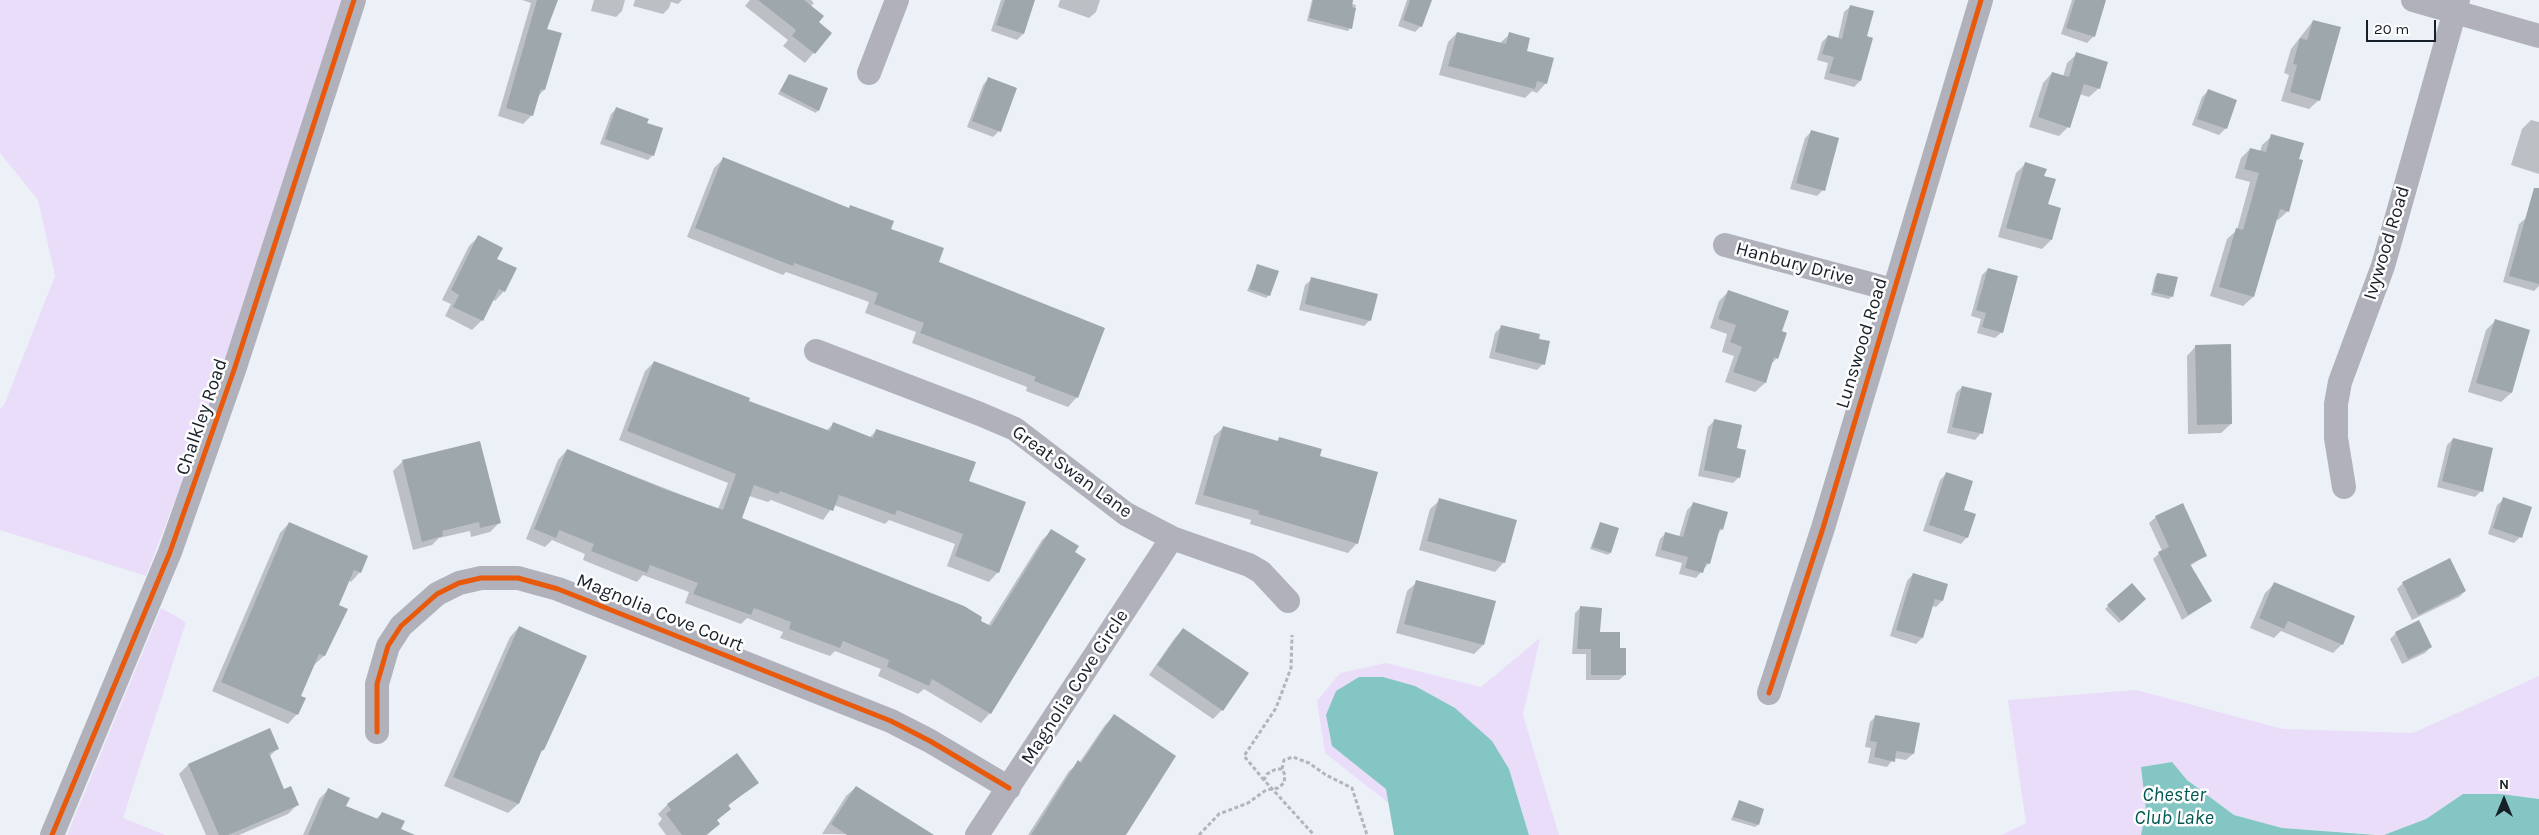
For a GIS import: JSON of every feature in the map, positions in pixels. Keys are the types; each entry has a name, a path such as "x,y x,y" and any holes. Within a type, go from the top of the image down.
{"street":[{"name":"Chalkley Road","path":"52,835 170,552 234,370 354,0"},
{"path":"869,73 897,0"},
{"name":"Lunswood Road","path":"1769,693 1823,528 1981,0"},
{"path":"2413,0 2456,6 2539,36"},
{"name":"Ivywood Road","path":"2344,487 2336,438 2336,404 2340,382 2383,266 2456,6"},
{"name":"Hanbury Drive","path":"1725,245 1893,290"},
{"name":"Great Swan Lane","path":"816,351 1015,429 1031,439 1100,496 1126,514 1172,538 1249,565 1261,572 1288,601"},
{"name":"Magnolia Cove Circle","path":"977,835 1172,538"},
{"name":"Magnolia Cove Court","path":"377,732 377,684 388,646 401,626 437,594 459,584 481,578 518,578 558,589 891,721 930,741 1009,788"}],"path":[{"path":"1292,636 1291,668 1276,708 1244,756 1314,835"},
{"path":"1199,835 1219,814 1248,803 1266,790 1284,783 1285,775 1282,769 1284,760 1293,757 1309,763 1352,788 1367,835"},
{"path":"1264,780 1267,774 1276,769 1282,769"}],"shaded area":[{"path":"0,0 344,0 216,393 146,576 0,530 0,409 4,405 55,276 38,200 0,153"},
{"path":"161,608 186,622 123,818 165,835 67,835"},
{"path":"1540,638 1523,715 1559,835 1529,835 1509,769 1326,715 1332,746 1387,789 1391,805 1325,753 1317,701 1340,673 1386,663 1481,687"},
{"path":"2539,676 2539,799 2501,794 2463,794 2426,819 2384,835 2282,828 2234,815 2187,780 2171,762 2141,767 2146,810 2141,835 2002,835 2026,823 2008,700 2136,690 2283,729 2413,733"}],"water":[{"path":"1359,677 1383,677 1415,686 1455,708 1492,741 1509,769 1529,835 1394,835 1386,789 1332,746 1326,715 1336,691"},
{"name":"Chester Club Lake","path":"2172,762 2187,780 2234,815 2282,828 2377,835 2141,835 2146,810 2141,767"},
{"path":"2463,794 2501,794 2539,799 2539,835 2384,835 2426,819"}],"building":[{"path":"537,0 558,0 547,29 562,33 545,90 541,89 533,116 506,108"},
{"path":"758,0 804,0 824,16 819,22 832,33 815,54 792,36 796,30"},
{"path":"1005,0 1035,0 1024,34 996,25"},
{"path":"1313,0 1353,0 1352,7 1356,8 1352,29 1309,18"},
{"path":"1410,0 1432,0 1422,27 1403,20"},
{"path":"2075,0 2106,0 2095,37 2066,28"},
{"path":"1850,5 1874,11 1867,36 1873,38 1861,81 1829,73 1834,57 1822,54 1828,35 1842,39"},
{"path":"2313,20 2341,27 2320,101 2290,92 2297,65 2293,64 2300,38 2307,40"},
{"path":"1457,32 1506,44 1509,32 1530,38 1527,51 1554,58 1547,84 1537,81 1535,89 1448,66"},
{"path":"2076,52 2108,62 2100,89 2084,84 2070,128 2038,117 2052,72 2069,77"},
{"path":"789,74 828,88 819,111 780,91"},
{"path":"988,77 1017,88 1001,132 972,121"},
{"path":"2208,89 2237,100 2227,129 2197,119"},
{"path":"616,107 649,119 647,123 663,128 654,156 605,139"},
{"path":"1811,130 1839,138 1825,191 1796,183"},
{"path":"2271,134 2304,143 2299,159 2303,160 2289,212 2280,209 2254,297 2219,287 2236,228 2243,230 2259,173 2244,169 2250,148 2266,152"},
{"path":"723,157 849,208 850,205 894,221 891,229 944,248 939,262 1105,328 1078,398 1034,381 1036,377 920,333 924,323 874,304 878,293 794,263 793,266 695,228"},
{"path":"2025,162 2047,169 2044,176 2056,179 2048,204 2061,208 2052,240 2006,228"},
{"path":"2534,188 2539,188 2539,284 2509,276"},
{"path":"478,235 503,248 497,259 517,268 505,292 499,289 483,321 453,307 459,295 451,290"},
{"path":"1257,264 1279,271 1270,296 1249,289"},
{"path":"1988,268 2018,276 2003,333 1982,327 1986,313 1976,310"},
{"path":"2157,273 2178,277 2173,297 2153,292"},
{"path":"1311,277 1378,294 1371,321 1305,304"},
{"path":"1728,290 1789,311 1782,331 1787,333 1778,359 1774,357 1766,383 1733,372 1742,347 1730,342 1736,325 1718,319"},
{"path":"2495,319 2530,330 2512,393 2476,383"},
{"path":"1501,325 1540,334 1539,339 1550,341 1545,365 1495,352"},
{"path":"2231,344 2232,424 2197,425 2195,345"},
{"path":"654,361 750,398 749,401 830,431 833,422 873,438 876,429 976,462 969,481 1026,502 999,573 955,556 963,534 897,510 895,515 839,495 833,511 780,491 778,494 754,485 742,518 964,606 982,617 981,621 991,626 1051,529 1079,546 1075,552 1086,559 991,714 932,679 929,686 887,667 889,660 843,641 840,648 789,629 791,622 754,608 751,615 693,594 698,583 650,565 647,573 591,551 594,544 559,530 556,538 534,529 567,449 664,489 723,510 736,474 627,431"},
{"path":"1962,386 1992,393 1983,434 1952,427"},
{"path":"1714,419 1742,425 1737,448 1746,450 1740,478 1704,470"},
{"path":"1223,426 1278,441 1279,437 1322,449 1320,456 1378,472 1358,544 1258,514 1259,511 1203,495"},
{"path":"2453,438 2493,448 2483,492 2442,481"},
{"path":"480,441 501,523 480,528 479,522 442,531 443,536 422,542 402,460"},
{"path":"1946,472 1973,481 1964,510 1976,514 1968,538 1929,525"},
{"path":"2503,497 2532,507 2522,538 2493,528"},
{"path":"1439,498 1517,520 1505,563 1427,541"},
{"path":"1693,502 1728,512 1723,530 1720,528 1710,564 1706,563 1703,573 1685,568 1688,557 1661,550 1665,532 1683,537"},
{"path":"2183,503 2207,556 2190,564 2212,601 2188,615 2158,552 2169,547 2155,516"},
{"path":"289,522 368,556 361,573 354,570 339,605 348,609 325,656 319,654 301,696 306,698 298,715 221,682"},
{"path":"1600,522 1619,528 1611,553 1592,547"},
{"path":"2450,558 2466,591 2418,615 2402,582"},
{"path":"1913,573 1948,584 1943,601 1935,599 1923,638 1896,630"},
{"path":"1416,580 1496,601 1484,645 1404,624"},
{"path":"2274,582 2355,616 2343,645 2288,621 2284,629 2259,618"},
{"path":"2132,583 2146,599 2122,621 2107,605"},
{"path":"1580,606 1602,608 1600,632 1620,632 1620,648 1626,648 1626,675 1591,675 1591,649 1577,649"},
{"path":"2419,620 2432,647 2408,659 2395,632"},
{"path":"519,626 587,656 544,750 542,750 519,804 453,777"},
{"path":"1183,628 1249,673 1223,711 1157,665"},
{"path":"1114,714 1176,756 1126,835 1031,835 1078,760 1081,763"},
{"path":"1875,715 1920,723 1914,754 1896,751 1895,762 1874,757 1877,742 1870,741"},
{"path":"270,728 279,749 269,753 284,789 291,786 299,805 228,835 219,835 188,764"},
{"path":"737,753 759,783 728,805 731,809 717,820 720,824 706,835 682,835 666,814 671,810 667,804"},
{"path":"856,786 934,835 847,835 831,824"},
{"path":"328,788 350,798 346,806 378,819 382,812 405,821 401,829 415,835 308,835"},
{"path":"1739,800 1764,809 1759,825 1733,817"}],"cycle path":[{"path":"52,835 170,552 234,370 354,0"},
{"path":"1769,693 1823,528 1981,0"},
{"path":"377,732 377,684 388,646 401,626 437,594 459,583 481,578 518,578 558,589 891,721 930,741 1009,788"}]}
